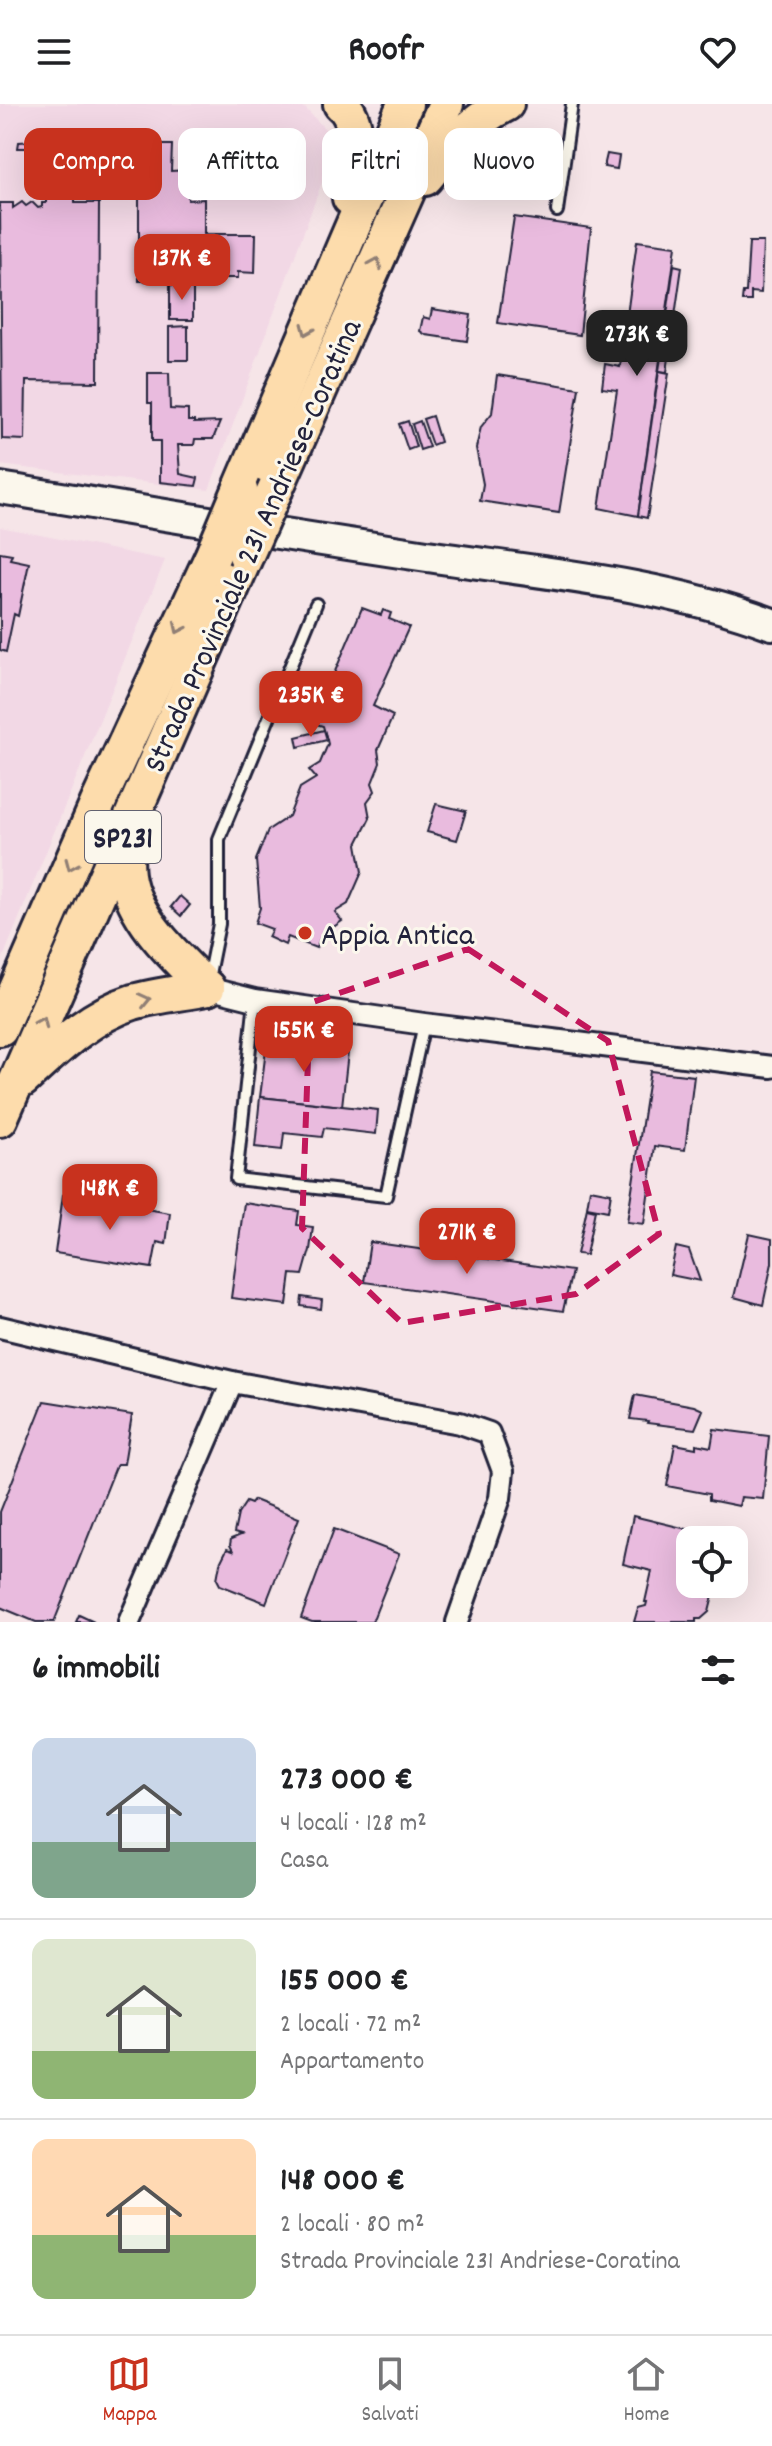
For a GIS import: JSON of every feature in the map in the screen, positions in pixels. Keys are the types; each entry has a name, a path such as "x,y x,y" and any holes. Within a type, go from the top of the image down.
{"highway":[{"path":"326,285 349,200 358,149 347,109 341,104"},
{"name":"Strada Provinciale 231 Andriese-Coratina","path":"0,1028 97,805 212,557 405,104"},
{"name":"Strada Provinciale 231 Andriese-Coratina","path":"6,1104 446,104"},
{"path":"401,206 462,134 489,112 506,104"},
{"path":"127,827 127,876 141,911 157,937 207,988"},
{"path":"6,1104 63,1043 94,1020 132,1003 207,988"}],"main road":[{"path":"0,488 644,588 735,610 772,624"}],"street":[{"path":"207,988 255,1000 424,1024 772,1067"},
{"path":"0,1327 232,1382 460,1423 489,1433 503,1471 500,1498 457,1622"},
{"path":"129,1622 232,1382"}],"lane":[{"path":"557,211 572,104"},
{"path":"207,988 219,924 219,839 316,604"},
{"path":"255,1000 236,1179 386,1196 424,1024"}],"highlighted area":[{"path":"468,949 608,1041 659,1234 576,1294 402,1323 302,1228 310,1003"}],"shaded area":[{"path":"0,104 239,104 305,108 324,128 322,182 209,490 0,465"},
{"path":"0,527 165,560 0,965"}],"building":[{"path":"162,145 172,145 171,171 178,171 178,200 204,200 204,234 256,234 255,273 238,272 238,278 210,278 210,272 166,273 166,281 139,281 139,200 162,200"},
{"path":"607,154 619,156 617,169 604,167"},
{"path":"46,200 75,200 75,203 99,203 98,382 26,381 25,440 2,439 0,203 13,203 13,208 22,202 26,206 32,202 38,208"},
{"path":"514,217 591,228 580,335 498,323"},
{"path":"637,241 676,246 638,516 599,508 617,390 602,388 605,364 620,367"},
{"path":"749,242 763,242 761,293 751,292 751,301 742,301 743,292 746,292"},
{"path":"674,265 682,267 667,372 659,371"},
{"path":"170,285 193,285 193,320 170,320"},
{"path":"432,309 471,315 467,341 426,335 420,331 423,317 430,319"},
{"path":"188,326 188,360 169,360 169,327"},
{"path":"659,371 669,373 647,518 638,516"},
{"path":"148,373 169,373 170,409 188,410 188,421 194,423 220,422 213,439 195,439 194,445 178,445 180,474 198,478 196,486 160,482 160,441 152,441"},
{"path":"497,375 579,388 559,513 480,501 483,484 476,448 481,427 492,413"},
{"path":"432,416 440,442 432,445 423,419"},
{"path":"408,421 416,447 408,450 399,424"},
{"path":"420,421 429,447 420,450 412,424"},
{"path":"0,552 12,554 10,559 29,563 18,616 14,614 6,652 0,650"},
{"path":"362,608 381,615 383,610 391,613 389,619 409,627 373,706 393,716 378,750 380,763 372,783 375,791 367,802 370,818 357,844 362,872 348,904 335,912 342,921 322,935 316,948 288,937 285,945 268,937 272,929 255,923 260,908 256,860 268,830 289,816 300,788 316,778 309,770 320,763 328,744 323,726 313,723"},
{"path":"324,730 327,740 298,747 296,737"},
{"path":"436,804 466,811 457,840 427,832"},
{"path":"180,896 190,905 181,916 171,907"},
{"path":"267,1042 348,1052 342,1106 260,1097"},
{"path":"650,1071 694,1076 685,1150 655,1146 644,1224 627,1222"},
{"path":"260,1097 378,1110 376,1134 324,1128 322,1137 284,1133 282,1150 255,1147"},
{"path":"69,1180 120,1187 117,1204 67,1196"},
{"path":"590,1189 611,1193 608,1211 587,1207"},
{"path":"63,1195 170,1213 166,1244 157,1242 152,1268 55,1253"},
{"path":"244,1203 299,1211 297,1225 313,1227 303,1275 291,1274 287,1305 231,1298"},
{"path":"587,1208 595,1210 586,1255 577,1254"},
{"path":"749,1234 772,1239 772,1263 763,1305 734,1297"},
{"path":"370,1242 572,1271 563,1311 364,1282"},
{"path":"676,1247 689,1250 700,1281 670,1275"},
{"path":"302,1297 322,1300 321,1309 301,1306"},
{"path":"635,1395 703,1410 695,1429 647,1423 630,1419"},
{"path":"44,1401 132,1415 124,1464 117,1464 54,1622 36,1622 0,1607 0,1512"},
{"path":"714,1429 769,1436 763,1499 741,1497 739,1506 709,1500 709,1494 667,1486 675,1444 711,1447"},
{"path":"254,1500 299,1518 266,1603 220,1585 217,1579 227,1549 233,1551 231,1539 241,1535 234,1533 238,1514 246,1502 251,1504"},
{"path":"633,1516 676,1526 676,1598 712,1598 709,1612 696,1622 634,1622 638,1608 646,1606 652,1571 623,1564"},
{"path":"334,1529 399,1554 372,1622 312,1622 301,1618"},
{"path":"79,1615 94,1622 76,1622"}],"place":[{"name":"Appia Antica","path":"305,933"}]}
